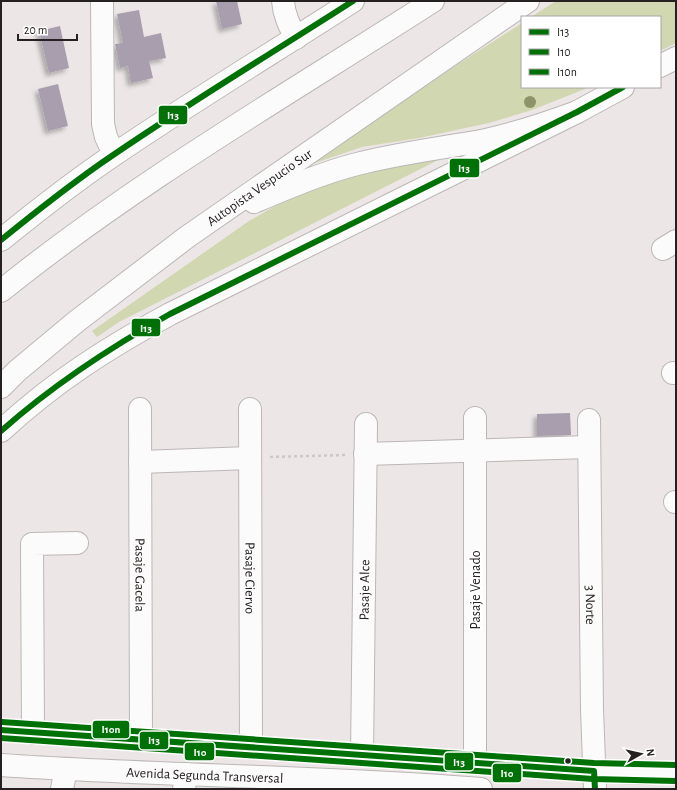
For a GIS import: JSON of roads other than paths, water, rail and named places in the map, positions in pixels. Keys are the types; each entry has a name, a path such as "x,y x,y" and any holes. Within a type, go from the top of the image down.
{"main road":[{"path":"102,1 104,124 106,137 114,154"},
{"path":"283,1 284,12 288,24 296,38"},
{"path":"1,240 114,154 353,1"},
{"path":"1,291 62,244 159,176 256,112 433,1"},
{"name":"Autopista Vespucio Sur","path":"1,387 17,371 77,320 187,237 528,1"},
{"path":"661,66 676,58"},
{"path":"1,431 57,383 94,357 170,314 577,112 621,88"},
{"path":"187,237 247,205 334,171 380,159 487,140 520,131 577,112"},
{"name":"Pasaje Gacela","path":"140,409 140,740"},
{"name":"Pasaje Ciervo","path":"250,409 251,747"},
{"name":"Pasaje Venado","path":"475,418 476,762"},
{"name":"3 Norte","path":"589,420 592,709 595,780"},
{"name":"Pasaje Alce","path":"362,755 366,424"},
{"path":"365,454 589,447"},
{"path":"140,462 250,458"},
{"path":"33,732 32,544 77,543"},
{"name":"Avenida Segunda Transversal","path":"1,730 476,762 595,780 642,773 676,773"},
{"name":"Avenida Segunda Transversal","path":"1,765 64,779 305,783 481,789"}]}
